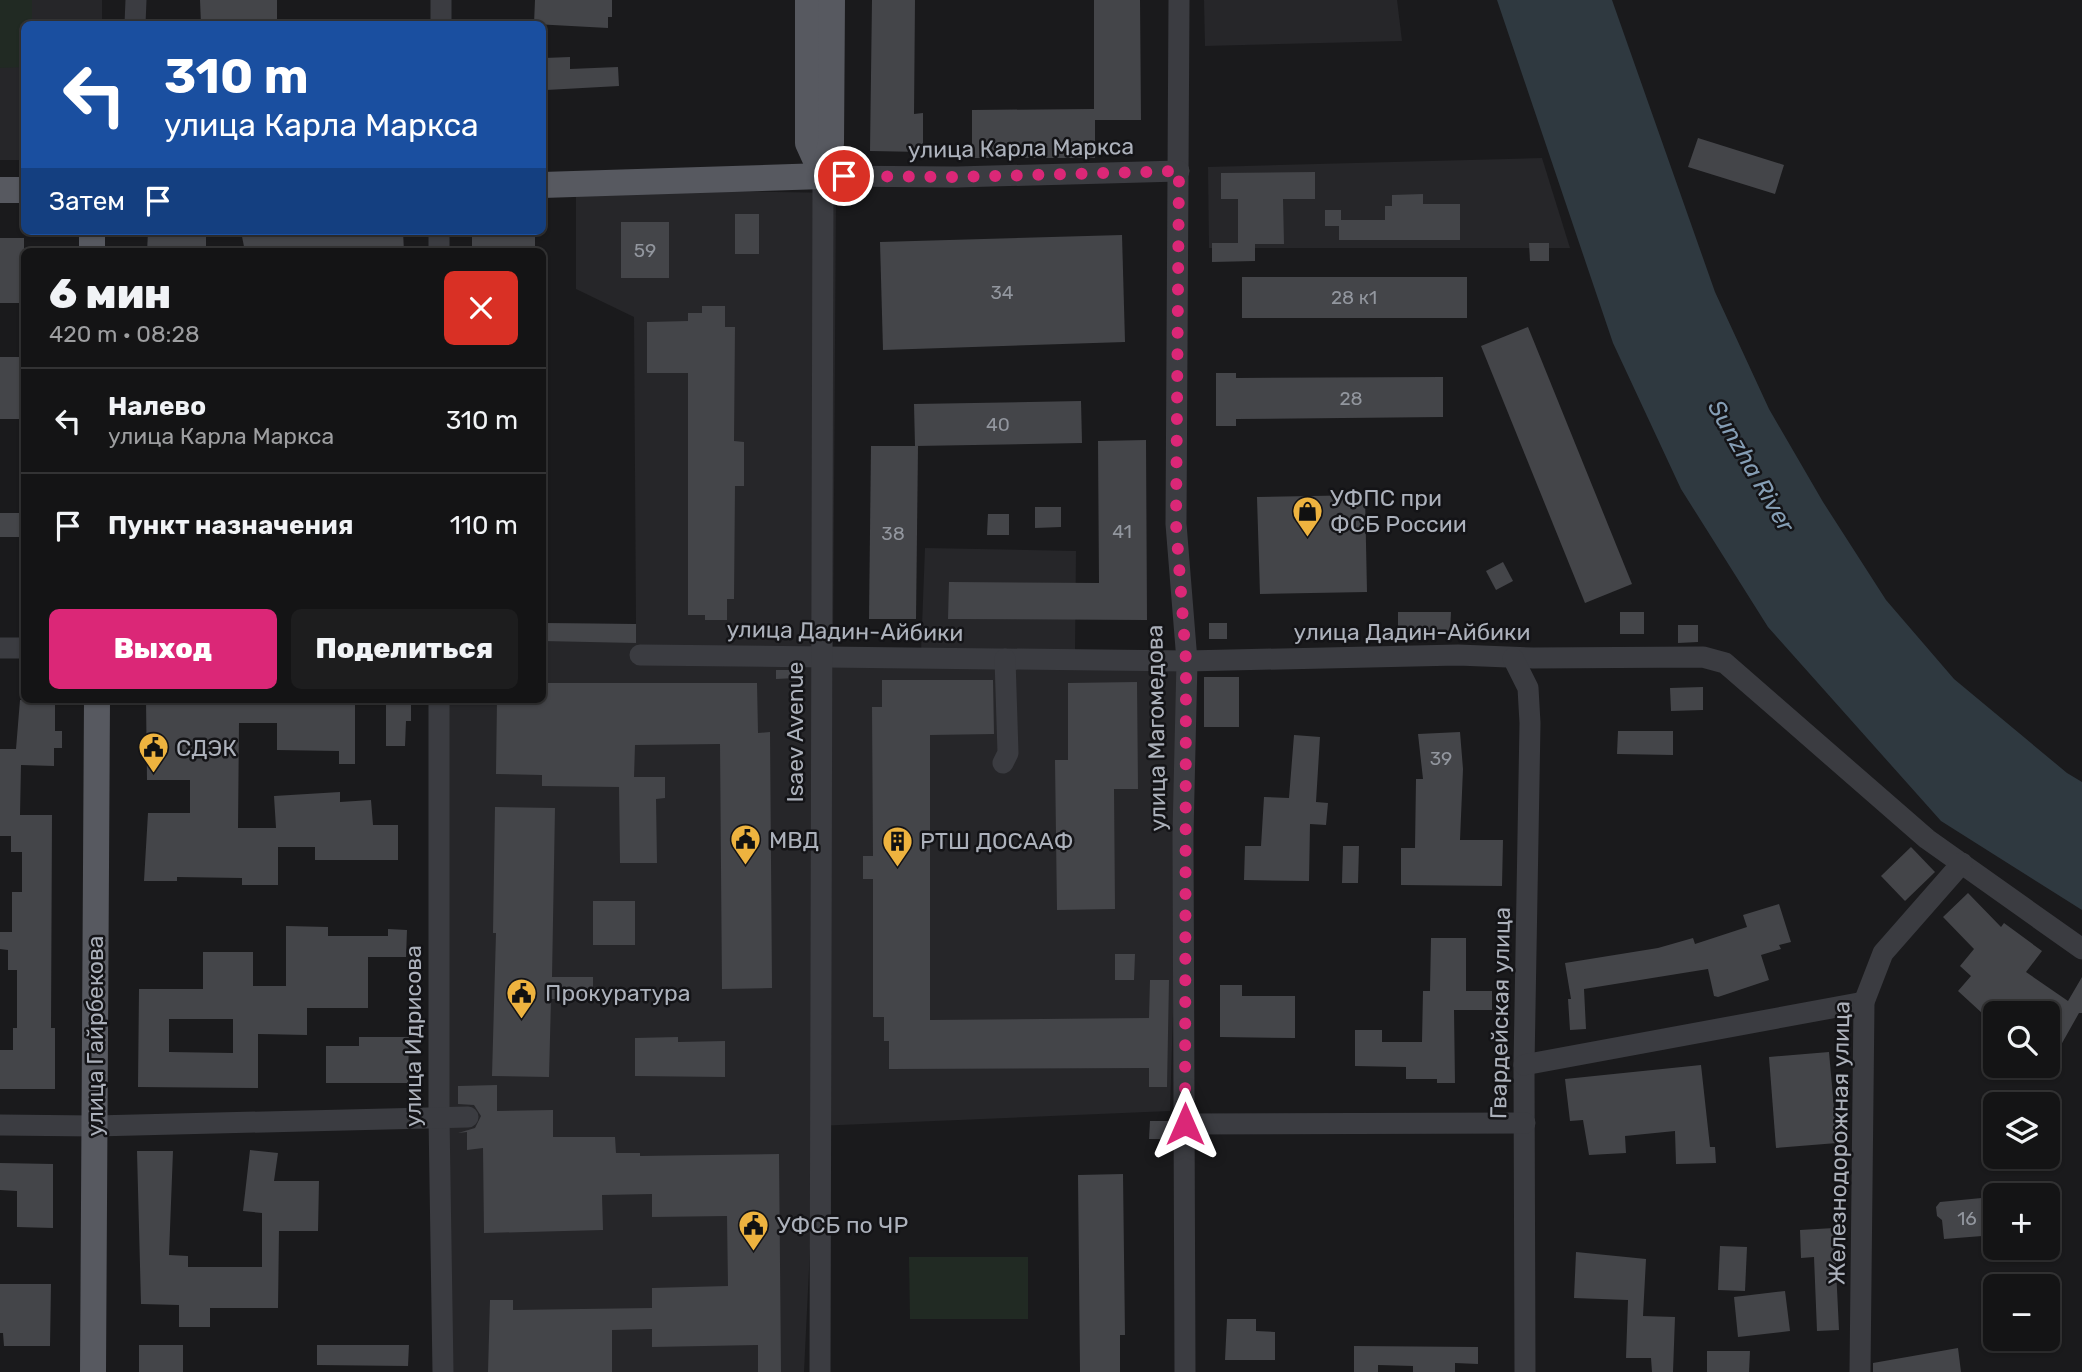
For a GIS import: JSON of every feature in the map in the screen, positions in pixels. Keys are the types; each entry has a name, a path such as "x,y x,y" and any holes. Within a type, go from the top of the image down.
{"main road":[{"path":"808,0 808,144 823,176"},
{"path":"823,176 831,143 832,0"},
{"path":"546,185 823,176"},
{"path":"0,190 21,190"},
{"name":"улица Гайрбекова","path":"93,1372 97,703"}],"street":[{"path":"135,21 136,0"},
{"path":"441,0 441,21"},
{"name":"улица Магомедова","path":"1179,0 1176,524 1186,661 1185,1372"},
{"name":"улица Карла Маркса","path":"823,176 957,177 1179,171"},
{"name":"Isaev Avenue","path":"820,1372 823,176"},
{"path":"0,648 21,648"},
{"name":"улица Дадин-Айбики","path":"640,655 1186,661 1458,656 1703,657 1725,663 1927,839 2082,949"},
{"name":"Гвардейская улица","path":"1513,658 1528,688 1530,723 1524,1065 1525,1372"},
{"path":"1003,764 1008,753 1005,659"},
{"name":"улица Идрисова","path":"439,703 439,1117 443,1372"},
{"name":"Железнодорожная улица","path":"1860,1372 1864,1002 1883,953 1962,863"},
{"path":"1524,1065 1864,1002"},
{"path":"0,1125 95,1126 468,1117"},
{"path":"1185,1124 1525,1123"}],"shaded area":[{"path":"0,0 102,0 102,21 21,21 21,160 0,160"},
{"path":"0,0 32,0 32,21 21,21 21,67 0,68"},
{"path":"1204,0 1397,0 1402,41 1205,46"},
{"path":"1542,158 1570,248 1209,248 1208,167"},
{"path":"576,189 836,193 833,650 921,652 925,548 1076,551 1075,652 1184,653 1170,1111 816,1126 804,1372 442,1372 436,703 546,703 546,623 636,624 634,317 576,289"},
{"path":"909,1257 1028,1257 1028,1319 910,1319"}],"water":[{"name":"Sunzha River","path":"1497,0 1612,0 1715,292 1769,409 1823,502 1886,600 1954,679 2067,773 2082,782 2082,910 1941,821 1768,627 1681,489 1613,343"}],"building":[{"path":"200,0 277,0 277,21 201,21"},
{"path":"535,0 612,0 612,17 608,17 608,28 546,25 546,21 534,21"},
{"path":"872,0 915,0 914,114 923,113 923,152 870,151"},
{"path":"1094,0 1140,0 1141,120 1095,120 1095,158 972,158 972,110 1094,109"},
{"path":"570,57 570,69 618,67 619,86 546,90 546,58"},
{"path":"1698,138 1784,165 1775,194 1688,167"},
{"path":"1315,172 1315,199 1283,199 1284,244 1255,244 1255,261 1212,262 1212,243 1238,243 1238,199 1221,199 1221,173"},
{"path":"1423,194 1423,204 1460,204 1460,240 1339,240 1339,226 1325,226 1325,210 1341,210 1341,220 1385,220 1385,206 1392,206 1392,195"},
{"path":"735,214 759,214 759,254 735,254"},
{"path":"621,222 669,222 669,278 621,278"},
{"path":"148,235 206,235 206,248 147,248"},
{"path":"242,235 403,235 404,248 244,248"},
{"path":"472,235 535,235 535,248 472,248"},
{"path":"1122,235 1125,342 883,350 880,242"},
{"path":"0,238 24,238 24,248 21,248 21,303 0,303"},
{"path":"1529,243 1549,243 1549,261 1530,261"},
{"path":"1242,277 1467,277 1467,318 1242,318"},
{"path":"702,306 725,306 725,327 735,327 734,441 744,442 744,486 735,486 734,599 727,599 727,620 705,620 705,615 688,615 688,373 647,373 647,322 688,321 688,313 702,313"},
{"path":"1528,327 1632,584 1585,603 1481,346"},
{"path":"0,357 21,357 21,419 0,419"},
{"path":"1216,373 1236,373 1236,378 1443,377 1443,417 1236,419 1236,426 1216,426"},
{"path":"1081,401 1082,443 915,446 914,404"},
{"path":"1146,440 1147,620 948,619 949,582 1099,583 1098,441"},
{"path":"871,446 918,446 916,619 869,619"},
{"path":"1365,495 1367,592 1260,594 1257,497"},
{"path":"1035,507 1061,507 1061,527 1035,528"},
{"path":"0,513 20,513 20,537 0,537"},
{"path":"988,514 1009,514 1009,535 987,535"},
{"path":"1503,562 1513,581 1496,590 1486,571"},
{"path":"1398,612 1451,612 1450,632 1398,632"},
{"path":"1620,612 1644,612 1644,634 1620,634"},
{"path":"546,623 636,624 636,643 546,641"},
{"path":"1209,623 1227,623 1227,639 1209,639"},
{"path":"1678,625 1698,625 1698,642 1678,643"},
{"path":"776,670 795,670 795,678 776,679"},
{"path":"1204,677 1239,677 1239,727 1204,727"},
{"name":"РТШ ДОСААФ","path":"882,680 993,680 994,734 930,735 930,1020 1149,1018 1150,980 1169,980 1167,1087 1149,1087 1149,1068 889,1069 889,1041 884,1041 884,1017 873,1017 873,879 863,879 863,856 873,856 872,707 882,707"},
{"path":"1137,682 1138,789 1114,789 1115,909 1057,910 1055,760 1068,760 1068,683"},
{"path":"546,683 757,683 758,733 770,732 772,988 722,989 720,744 635,745 634,777 665,777 665,798 656,799 657,863 620,863 619,787 542,786 542,775 496,774 497,703 546,703"},
{"path":"1703,687 1703,710 1671,711 1670,688"},
{"path":"20,700 21,703 55,703 55,731 62,731 62,748 54,748 54,766 21,765 20,815 52,815 51,1028 55,1028 55,1089 0,1089 0,1050 13,1050 13,1028 17,1028 17,970 8,970 8,950 0,949 0,932 12,932 12,892 22,892 22,852 11,852 11,836 0,836 0,749 16,749"},
{"path":"146,703 355,703 355,764 339,764 339,751 277,750 277,723 239,723 238,828 276,828 274,796 340,792 340,802 371,800 373,825 398,825 398,860 315,860 315,847 278,847 278,885 242,885 242,878 177,877 177,881 144,881 148,813 190,813 190,780 147,780"},
{"path":"386,703 411,703 411,721 406,721 405,746 386,746"},
{"path":"1618,731 1673,731 1673,755 1617,754"},
{"path":"1460,732 1463,769 1460,840 1503,840 1502,886 1401,885 1401,848 1415,848 1416,779 1423,779 1418,734"},
{"path":"1294,735 1320,737 1316,802 1328,803 1326,825 1310,824 1309,881 1244,880 1245,846 1261,846 1264,797 1289,798"},
{"path":"495,807 555,808 552,977 593,977 593,998 551,999 549,1077 492,1076 496,933 493,933"},
{"path":"1343,846 1359,846 1358,883 1342,883"},
{"path":"1911,847 1935,872 1905,901 1881,876"},
{"path":"1968,893 2001,927 2004,923 2042,951 2026,972 2068,1001 2082,977 2082,1013 2079,1013 2060,1047 2060,1001 1983,1001 1983,1014 1958,991 1971,976 1960,966 1974,949 1943,917"},
{"path":"593,901 635,901 635,945 593,945"},
{"path":"1779,904 1791,942 1779,945 1781,949 1761,955 1769,980 1718,997 1714,996 1708,969 1584,989 1586,1029 1570,1030 1568,999 1571,999 1565,963 1658,948 1693,938 1695,944 1747,927 1743,915"},
{"path":"286,926 328,927 328,936 388,936 388,929 407,930 406,957 368,957 368,1008 307,1008 307,1035 258,1034 258,1088 138,1087 139,989 203,989 203,952 253,952 253,986 286,986","holes":["169,1019 233,1019 233,1053 169,1052"]},
{"path":"1431,938 1466,938 1466,991 1492,991 1492,1010 1454,1010 1455,1083 1437,1083 1437,1079 1406,1079 1406,1067 1355,1066 1355,1030 1382,1030 1382,1042 1422,1042 1423,991 1430,991"},
{"path":"1115,954 1135,954 1134,980 1115,980"},
{"path":"1220,985 1242,985 1242,996 1295,996 1295,1038 1220,1037"},
{"path":"359,1037 409,1037 408,1083 326,1083 326,1046 359,1046"},
{"path":"678,1037 678,1042 725,1041 725,1077 635,1076 635,1038"},
{"path":"1829,1052 1837,1143 1776,1148 1769,1057"},
{"path":"1701,1065 1710,1147 1715,1147 1716,1163 1676,1164 1675,1131 1625,1136 1626,1153 1589,1155 1583,1120 1570,1121 1565,1079"},
{"path":"497,1085 497,1111 553,1110 553,1137 615,1137 616,1153 640,1153 640,1156 779,1154 781,1372 758,1372 758,1345 652,1347 652,1329 612,1330 612,1372 488,1372 490,1300 513,1300 513,1310 652,1308 652,1288 728,1286 727,1216 652,1217 652,1194 602,1195 603,1230 484,1233 483,1148 467,1150 467,1132 458,1133 475,1128 481,1116 474,1105 458,1104 458,1086"},
{"path":"1150,1121 1169,1121 1168,1139 1149,1139"},
{"path":"250,1150 278,1153 274,1181 319,1181 318,1231 279,1231 278,1308 210,1308 210,1327 179,1327 179,1305 141,1304 137,1151 173,1151 169,1255 188,1256 188,1267 262,1267 262,1213 243,1211"},
{"path":"0,1163 53,1164 53,1228 17,1227 17,1191 0,1190"},
{"path":"1123,1174 1125,1335 1120,1335 1120,1372 1080,1372 1078,1175"},
{"path":"1983,1198 1983,1236 1944,1239 1942,1220 1937,1216 1936,1207 1940,1202"},
{"path":"1834,1228 1839,1330 1817,1331 1814,1257 1801,1258 1800,1230"},
{"path":"1720,1246 1747,1247 1745,1291 1718,1290"},
{"path":"1576,1252 1646,1259 1643,1316 1675,1317 1673,1372 1652,1372 1651,1358 1626,1358 1628,1300 1574,1298"},
{"path":"0,1284 51,1284 50,1346 4,1346 3,1333 0,1333"},
{"path":"1785,1291 1790,1331 1738,1337 1734,1297"},
{"path":"1227,1319 1256,1319 1256,1331 1275,1332 1275,1360 1225,1360"},
{"path":"139,1345 183,1345 183,1372 139,1372"},
{"path":"317,1345 409,1345 408,1366 317,1365"},
{"path":"1354,1346 1478,1347 1478,1364 1455,1363 1455,1372 1413,1372 1413,1366 1378,1365 1378,1372 1354,1372"},
{"path":"1958,1348 1961,1372 1873,1372 1873,1363"},
{"path":"1707,1351 1750,1351 1749,1372 1707,1372"}],"place":[{"name":"УФПС при ФСБ России","path":"1307,538"},
{"name":"СДЭК","path":"153,775"},
{"name":"МВД","path":"746,867"},
{"name":"РТШ ДОСААФ","path":"897,868"},
{"name":"Прокуратура","path":"522,1020"},
{"name":"УФСБ по ЧР","path":"754,1252"}],"route":[{"path":"844,176 957,177 1179,171 1176,524 1186,661 1185,1124"}]}
